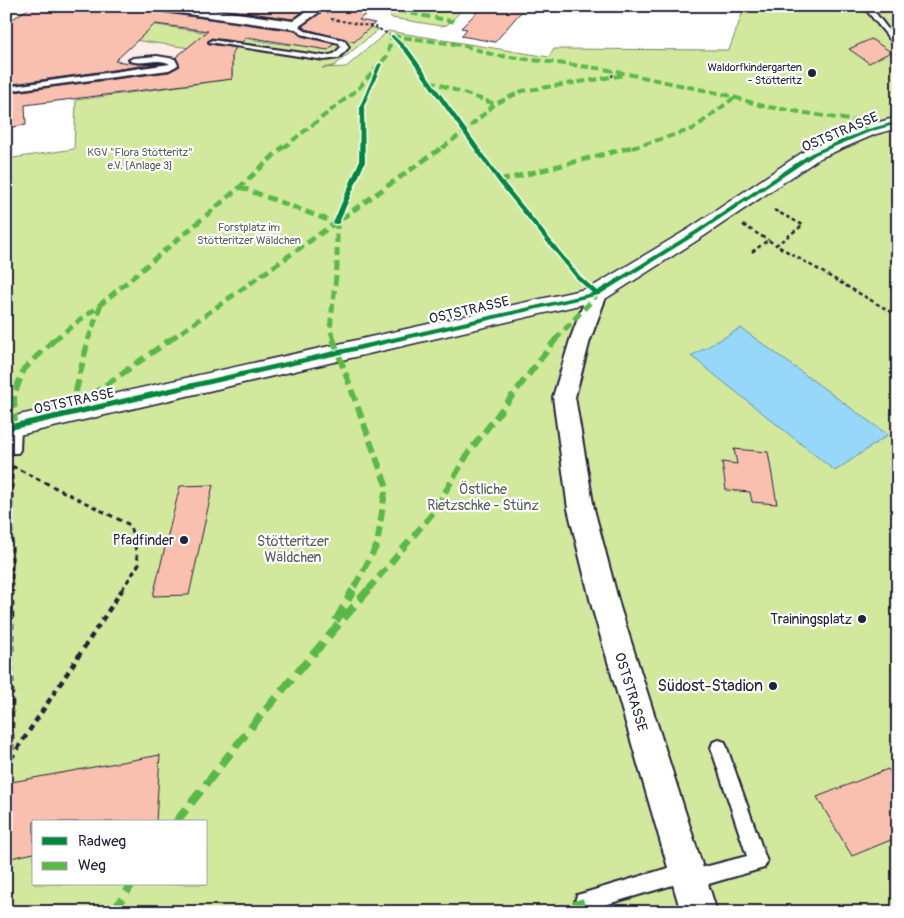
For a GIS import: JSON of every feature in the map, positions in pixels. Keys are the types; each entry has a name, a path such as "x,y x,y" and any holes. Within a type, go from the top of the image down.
{"street":[{"path":"159,6 295,25 322,6"},
{"name":"OSTSTRASSE","path":"11,427 597,294 697,232 813,154 870,130 898,122"},
{"name":"OSTSTRASSE","path":"597,294 580,340 564,397 581,509 606,607 687,876 700,912"}],"lane":[{"path":"866,6 898,47"},
{"path":"212,42 324,58 336,56 346,48 342,41 303,33 295,25"},
{"path":"6,88 170,68 174,65 172,61 163,59 133,60"},
{"path":"11,427 14,450"},
{"path":"584,902 687,876 758,862 718,748"}],"path":[{"path":"311,15 375,28 392,36"},
{"path":"612,77 613,71"},
{"path":"774,210 803,225 776,245"},
{"path":"737,222 898,316"},
{"path":"752,252 768,240"},
{"path":"12,466 130,525 139,564 12,758 12,466 14,450"},
{"path":"6,472 12,466"}],"shaded area":[{"path":"120,38 233,54 232,79 30,92 34,76"}],"green space":[{"path":"398,6 466,6 447,25 441,26 392,18 389,14"},
{"name":"Östliche Rietzschke - Stünz","path":"745,6 898,6 898,912 6,912 6,159 74,149 76,100 232,79 232,54 120,38 144,23 289,45 318,21 329,19 379,29 334,66 322,68 346,67 388,31 549,57 554,49 729,50"}],"water":[{"path":"741,328 888,435 835,471 691,356"}],"building":[{"path":"32,6 151,6 159,12 295,31 301,36 334,44 328,50 247,37 242,42 211,38 207,42 209,44 236,48 232,52 232,79 25,105 26,125 6,128 6,93 169,72 180,66 176,57 208,31 155,24 115,61 139,64 162,63 6,85 6,26 8,22"},
{"path":"202,6 310,6 293,19"},
{"path":"330,6 375,6 359,20 375,23 354,42 306,29 302,26"},
{"path":"483,6 526,6 495,42 461,36 467,29 461,28"},
{"path":"871,39 891,52 869,63 849,49"},
{"path":"734,449 768,452 777,504 752,502 750,492 726,490 722,462 737,464"},
{"name":"Pfadfinder","path":"213,485 189,595 153,596 180,486"},
{"path":"160,755 156,820 32,820 32,853 6,859 6,783"},
{"path":"888,769 898,783 898,837 852,856 817,797"}],"marked path":[{"path":"387,9 457,22"},
{"path":"392,36 462,45 494,55 604,69 727,95 763,106 855,121 870,130"},
{"path":"15,426 14,395 24,369 63,331 101,304 240,187 289,142 358,89 387,56 392,36"},
{"path":"76,406 464,132 495,104 522,91 625,75"},
{"path":"429,81 495,104"},
{"path":"500,181 618,152 693,129 735,97"},
{"path":"240,187 336,223"},
{"path":"336,621 377,545 386,485 330,329 337,267 337,220"},
{"path":"178,820 256,721 432,514 469,452 565,327 596,296"},
{"path":"76,410 76,391 86,344 101,304"},
{"path":"113,912 131,886"},
{"path":"550,912 584,902"}],"cycle path":[{"path":"392,36 408,52 500,181 578,277 597,294"},
{"path":"336,223 362,162 362,106 380,64"},
{"path":"6,428 597,294 697,232 813,154 870,130 898,122"}],"place":[{"name":"Waldorfkindergarten - Stötteritz","path":"812,73"},
{"name":"Pfadfinder","path":"184,540"},
{"name":"Trainingsplatz","path":"862,619"},
{"name":"Südost-Stadion","path":"773,686"}],"park label":[{"name":"KGV \"Flora Stötteritz\" e.V. [Anlage 3]","path":"140,158"},
{"name":"Forstplatz im Stötteritzer Wäldchen","path":"249,233"},
{"name":"Stötteritzer Wäldchen","path":"293,550"}]}
